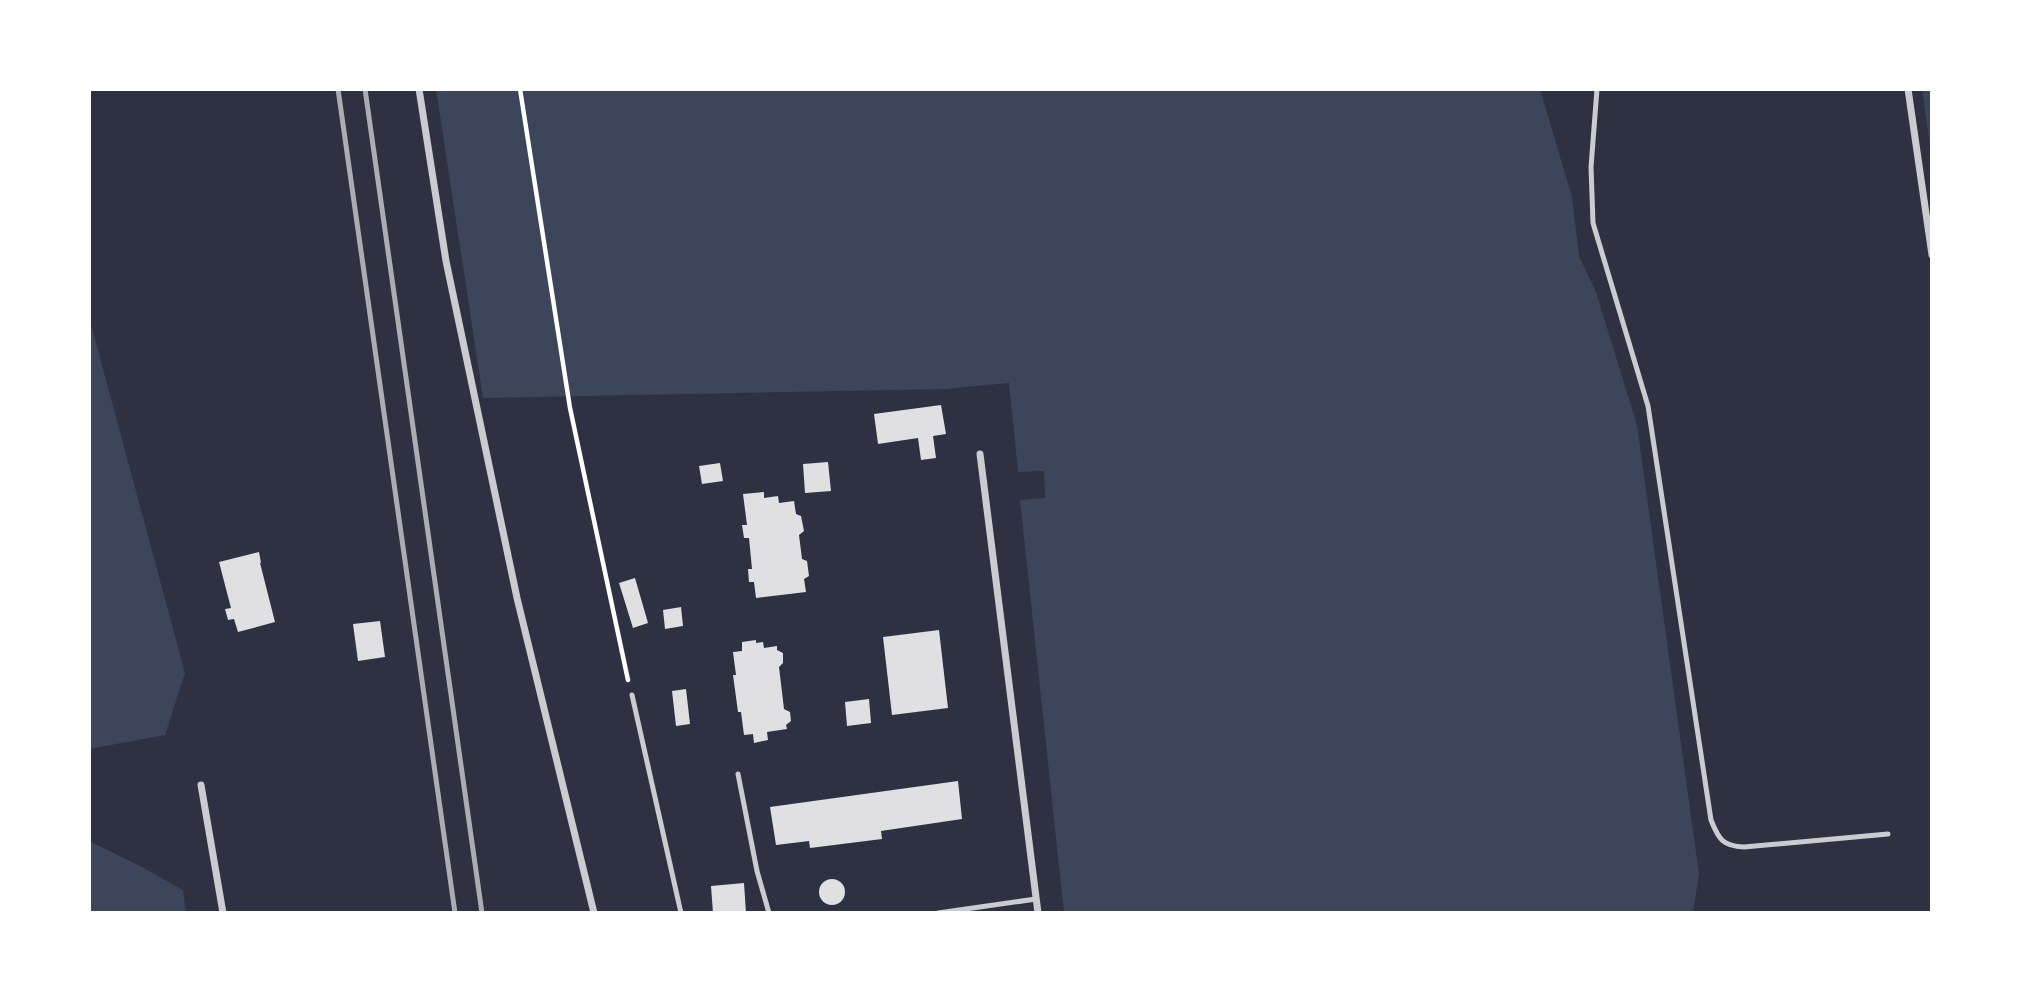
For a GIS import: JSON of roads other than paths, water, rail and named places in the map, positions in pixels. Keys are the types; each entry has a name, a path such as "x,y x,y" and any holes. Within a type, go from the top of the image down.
{"street":[{"path":"419,89 446,261 517,598 594,913"},
{"path":"1908,89 1932,255"},
{"path":"980,454 1038,913"},
{"path":"201,785 223,913"}],"lane":[{"path":"1597,89 1591,167 1593,223 1648,406 1711,820 1717,834 1731,847 1888,834"},
{"path":"632,695 681,913"},
{"path":"738,774 757,871 769,913"},
{"path":"938,913 1036,899"}],"railway":[{"path":"338,89 455,913"},
{"path":"365,89 482,913"}]}
